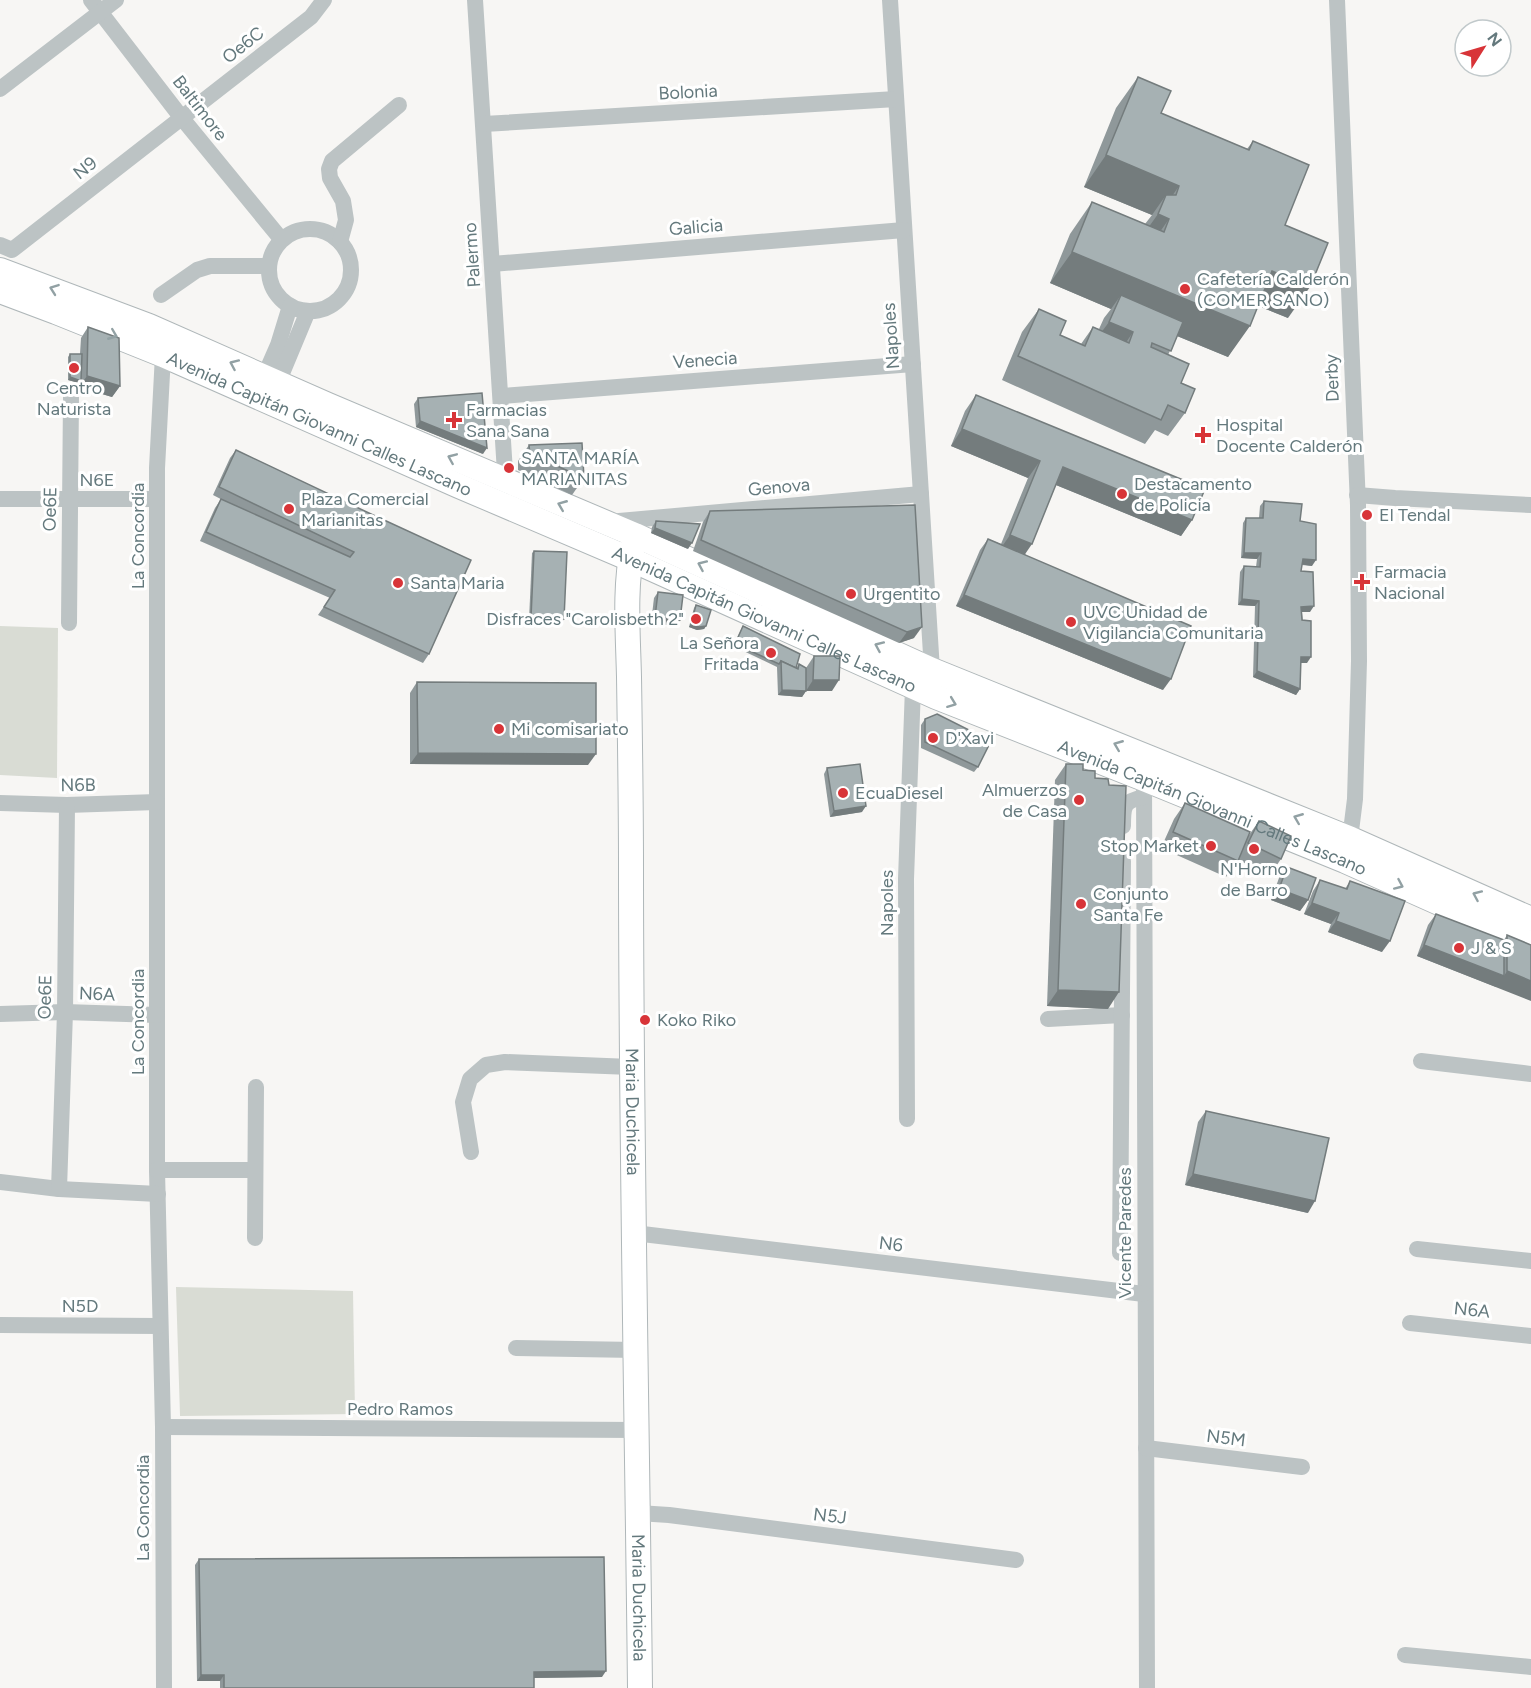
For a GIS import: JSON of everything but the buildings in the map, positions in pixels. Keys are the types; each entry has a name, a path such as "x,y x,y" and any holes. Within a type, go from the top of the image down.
{"main road":[{"name":"Avenida Capitán Giovanni Calles Lascano","path":"4,255 149,326 635,535 932,670 1348,850 1531,919"},
{"name":"Avenida Capitán Giovanni Calles Lascano","path":"0,291 163,355 630,559 1144,788 1348,850 1531,944"},
{"name":"Maria Duchicela","path":"635,535 630,559 627,626 631,787 631,1067 640,1688"}],"street":[{"path":"0,89 96,6 116,0"},
{"name":"Oe6C","path":"181,117 311,17 324,0"},
{"name":"Palermo","path":"475,0 507,507"},
{"name":"Napoles","path":"890,0 932,670"},
{"name":"Derby","path":"1337,0 1357,495 1358,672 1355,799 1348,850"},
{"name":"Baltimore","path":"96,6 181,117 281,239"},
{"name":"Bolonia","path":"484,124 896,99"},
{"path":"340,242 346,220 343,201 330,178 328,169 332,161 399,105"},
{"name":"N9","path":"4,255 181,117"},
{"path":"305,228 318,229 330,234 340,242 348,254 351,267 344,294 334,303 322,309 308,311 290,306 277,296 270,280 268,266 272,251 281,239 305,228"},
{"name":"Galicia","path":"492,264 904,230"},
{"path":"161,295 198,270 210,266 268,266"},
{"path":"271,380 278,345 290,306"},
{"path":"271,380 308,311"},
{"name":"La Concordia","path":"163,355 157,499 157,1015 164,1688"},
{"name":"Venecia","path":"501,396 913,364"},
{"name":"Oe6E","path":"69,623 71,396"},
{"name":"Genova","path":"604,522 921,494"},
{"path":"1357,495 1531,505"},
{"name":"N6E","path":"0,500 157,499"},
{"name":"Napoles","path":"907,1119 906,879 913,687"},
{"path":"1120,1253 1123,808 1144,788"},
{"name":"Vicente Paredes","path":"1144,788 1147,1688"},
{"name":"N6B","path":"0,803 67,805 157,802"},
{"name":"Oe6E","path":"59,1189 67,805"},
{"name":"N6A","path":"0,1014 64,1012 157,1015"},
{"path":"1048,1019 1122,1015"},
{"path":"471,1152 463,1102 470,1078 486,1065 505,1062 631,1067"},
{"path":"1422,1062 1531,1074"},
{"path":"255,1238 256,1087"},
{"path":"158,1170 255,1170"},
{"path":"0,1182 59,1189 158,1194"},
{"name":"N6","path":"634,1233 1144,1294"},
{"path":"1417,1249 1531,1261"},
{"name":"N6A","path":"1410,1323 1531,1336"},
{"name":"N5D","path":"0,1325 159,1326"},
{"path":"516,1348 636,1350"},
{"name":"Pedro Ramos","path":"163,1427 638,1430"},
{"name":"N5M","path":"1146,1448 1302,1467"},
{"name":"N5J","path":"638,1513 669,1515 1016,1560"},
{"path":"1405,1655 1531,1667"}],"shaded area":[{"path":"0,626 58,628 57,778 0,775"},
{"path":"176,1287 353,1291 355,1414 180,1416"}],"place":[{"name":"Cafetería Calderón (COMER SANO)","path":"1185,289"},
{"name":"Centro Naturista","path":"74,368"},
{"name":"Farmacias Sana Sana","path":"454,420"},
{"name":"Hospital Docente Calderón","path":"1203,435"},
{"name":"SANTA MARÍA MARIANITAS","path":"509,468"},
{"name":"Destacamento de Policia","path":"1122,494"},
{"name":"Plaza Comercial Marianitas","path":"289,509"},
{"name":"El Tendal","path":"1367,515"},
{"name":"Farmacia Nacional","path":"1362,582"},
{"name":"Santa Maria","path":"398,583"},
{"name":"Urgentito","path":"851,594"},
{"name":"Disfraces \"Carolisbeth 2\"","path":"696,619"},
{"name":"UVC Unidad de Vigilancia Comunitaria","path":"1071,622"},
{"name":"La Señora Fritada","path":"771,653"},
{"name":"Mi comisariato","path":"499,729"},
{"name":"D'Xavi","path":"933,738"},
{"name":"EcuaDiesel","path":"843,793"},
{"name":"Almuerzos de Casa","path":"1079,800"},
{"name":"Stop Market","path":"1211,846"},
{"name":"N'Horno de Barro","path":"1254,849"},
{"name":"Conjunto Santa Fe","path":"1081,904"},
{"name":"J & S","path":"1459,948"},
{"name":"Koko Riko","path":"645,1020"}]}
